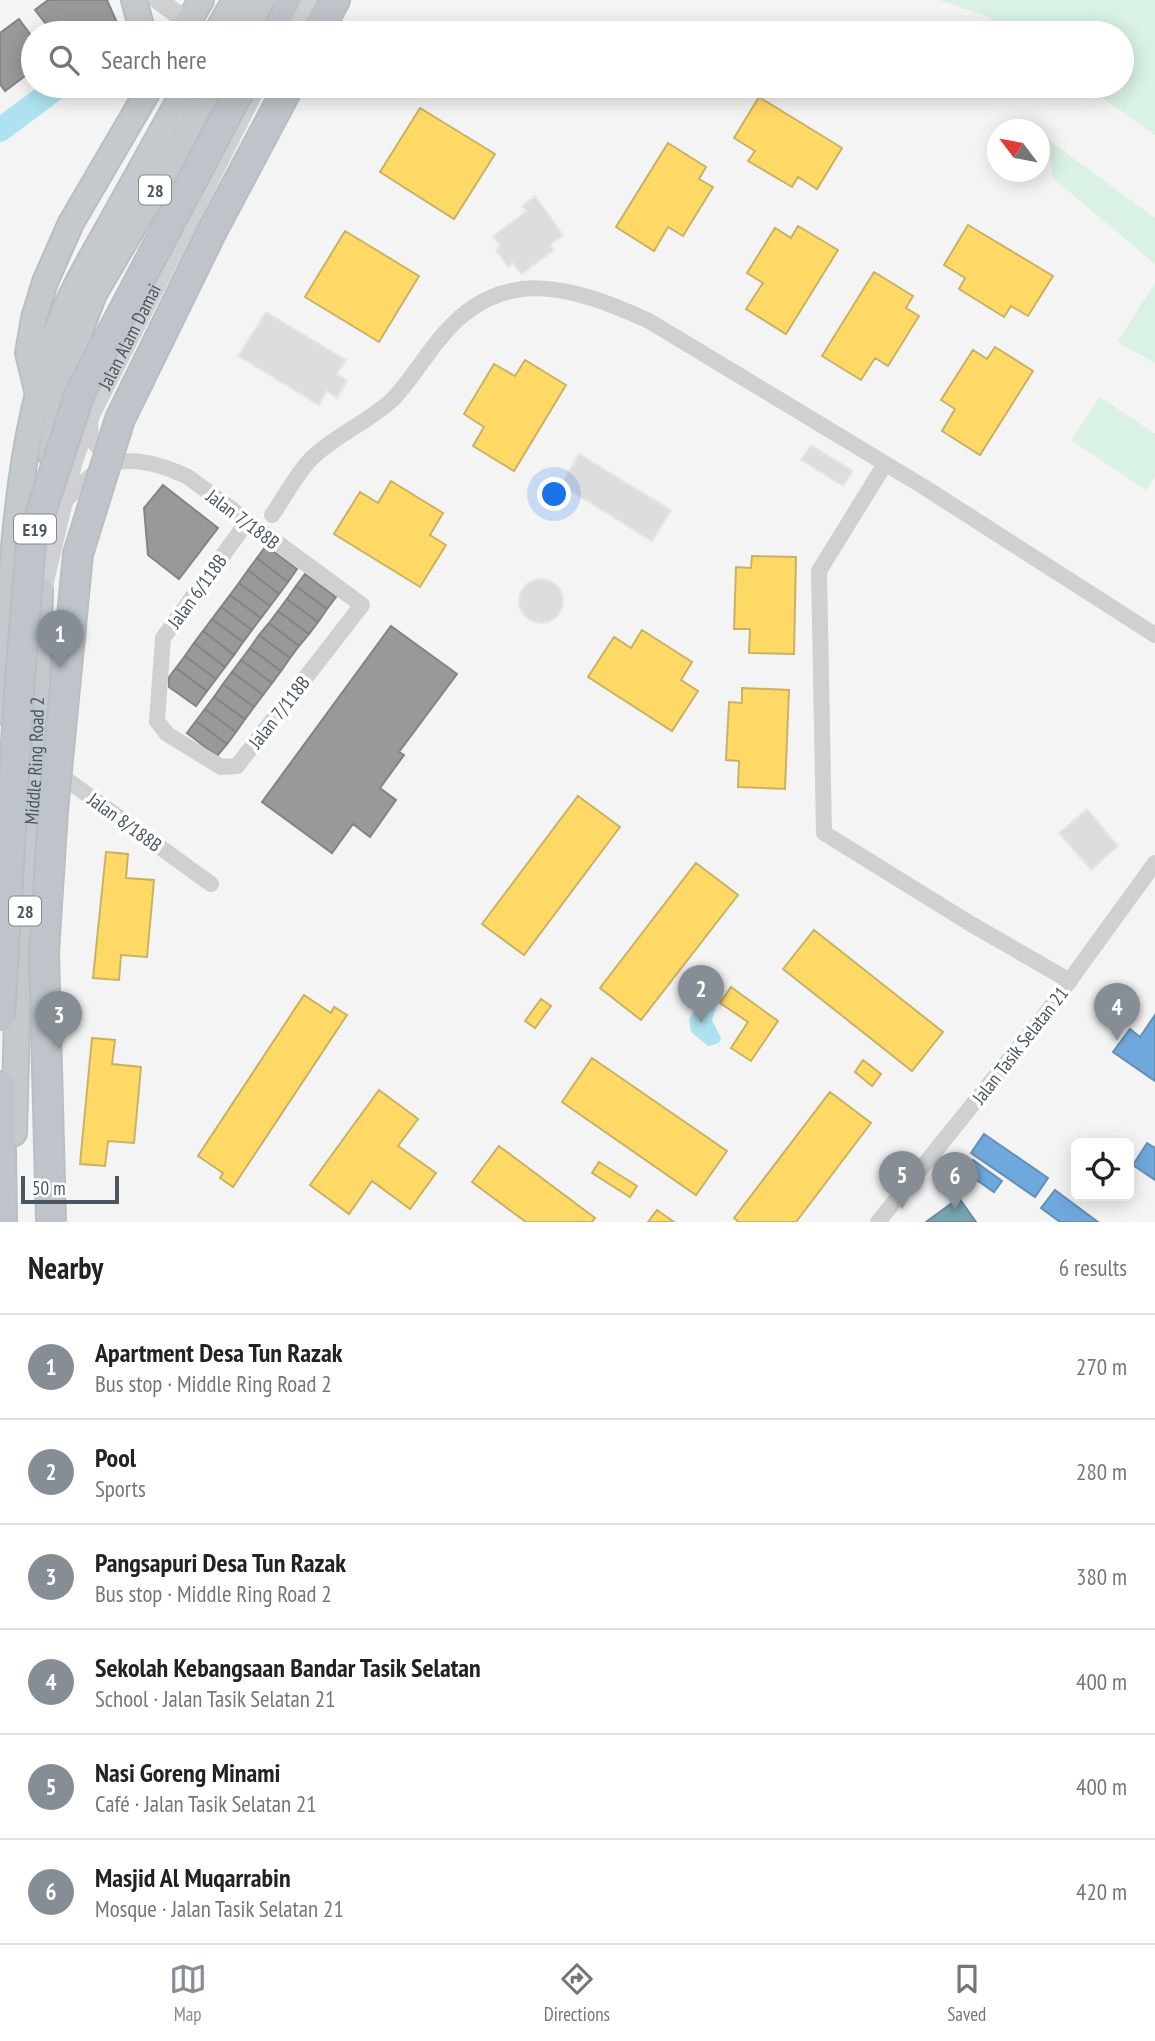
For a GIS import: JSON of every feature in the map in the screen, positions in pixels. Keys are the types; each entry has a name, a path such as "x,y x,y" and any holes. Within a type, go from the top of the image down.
{"highway":[{"path":"134,0 140,21"},
{"path":"193,21 201,0"},
{"path":"223,21 235,0"},
{"path":"251,21 262,0"},
{"path":"275,21 286,0"},
{"path":"324,21 335,0"},
{"path":"38,395 28,353 34,318 46,282 71,223 144,98"},
{"name":"Middle Ring Road 2","path":"16,1222 14,1116 17,1018 35,767 39,600 46,492 57,412 85,290 181,98"},
{"name":"Middle Ring Road 2","path":"0,784 15,534 25,458 38,395 57,333 208,98"},
{"name":"E19","path":"0,1017 19,692 31,542 80,393 236,98"},
{"name":"E19","path":"51,1222 44,952 52,811 78,554 120,419 212,231 283,98"},
{"path":"0,1086 2,1222"}],"main road":[{"path":"293,21 306,0"},
{"name":"Jalan Alam Damai","path":"39,600 72,462 89,416 250,98"}],"street":[{"path":"158,0 180,21"},
{"path":"201,0 235,21"},
{"path":"272,516 311,459 392,400 443,335 470,307 495,294 525,287 563,291 609,303 649,321 885,464 1155,635"},
{"path":"61,505 81,485 113,463 91,439 89,416"},
{"name":"Jalan 7/188B","path":"113,463 169,468 188,477 362,605"},
{"path":"885,464 819,571 824,833 960,918 1070,981"},
{"name":"Jalan 6/118B","path":"177,741 167,734 157,720 163,638 247,522"},
{"name":"Jalan 7/118B","path":"177,741 221,767 237,766 362,605"},
{"name":"Jalan 8/188B","path":"35,767 63,777 211,884"},
{"name":"Jalan Tasik Selatan 21","path":"878,1222 1070,981 1155,863"}],"green space":[{"path":"939,0 1155,0 1155,135 1102,98 1134,98 1134,21 994,21"},
{"path":"1050,141 1155,218 1155,264 1053,178"},
{"path":"1155,283 1155,363 1117,342"},
{"path":"1100,397 1155,434 1155,476 1146,490 1071,440"}],"water":[{"path":"711,1001 717,1005 712,1020 721,1038 719,1043 708,1046 691,1032 689,1019 697,1007"}],"building: Homes":[{"path":"761,98 842,148 817,189 798,177 792,187 748,161 755,151 734,138"},
{"path":"420,108 495,154 454,219 380,172"},
{"path":"668,143 706,167 699,179 713,187 683,236 668,227 654,251 616,227"},
{"path":"968,225 1053,276 1028,316 1011,306 1004,317 959,289 965,278 944,265"},
{"path":"798,226 838,250 786,334 746,309 763,283 747,273 775,228 791,238"},
{"path":"345,231 419,276 379,342 305,297"},
{"path":"874,272 913,296 906,308 919,316 888,366 875,358 861,380 822,356"},
{"path":"995,347 1033,371 980,455 942,431 955,409 941,400 973,350 987,359"},
{"path":"525,360 566,385 514,471 473,446 484,427 464,414 494,364 515,376"},
{"path":"391,481 443,513 430,535 446,545 420,587 334,534 360,492 378,503"},
{"path":"752,556 796,557 794,654 749,653 750,629 734,629 736,567 751,568"},
{"path":"642,630 692,662 681,680 698,691 672,731 588,677 614,637 631,648"},
{"path":"742,688 789,690 785,789 738,787 739,761 726,760 729,702 742,703"},
{"path":"578,796 620,827 524,955 482,924"},
{"path":"106,852 128,854 126,878 154,880 147,957 121,955 119,980 93,978"},
{"path":"696,863 738,895 641,1020 600,988"},
{"path":"814,930 943,1032 912,1071 783,969"},
{"path":"731,987 778,1021 751,1061 731,1048 748,1022 720,1003"},
{"path":"304,995 331,1013 334,1007 347,1015 233,1187 220,1178 223,1173 198,1156"},
{"path":"541,999 551,1006 535,1028 525,1021"},
{"path":"92,1038 115,1040 112,1064 141,1067 134,1143 108,1141 105,1166 80,1164"},
{"path":"592,1058 727,1151 696,1195 562,1102"},
{"path":"863,1060 881,1074 872,1086 855,1072"},
{"path":"379,1090 418,1119 398,1146 436,1173 410,1209 372,1181 349,1214 310,1185"},
{"path":"830,1092 871,1123 796,1222 739,1222 734,1218"},
{"path":"499,1146 595,1218 592,1222 526,1222 472,1182"},
{"path":"599,1162 637,1186 630,1197 592,1173"},
{"path":"657,1210 674,1222 648,1222"}],"building: Schools":[{"path":"1155,1015 1155,1081 1113,1052 1130,1029 1140,1037"},
{"path":"984,1134 1048,1178 1035,1197 971,1153"},
{"path":"1147,1143 1155,1148 1155,1180 1134,1166"},
{"path":"973,1160 1002,1181 994,1192 965,1172"},
{"path":"1055,1190 1098,1222 1060,1222 1041,1208"}],"building: Public":[{"path":"959,1198 976,1222 926,1222"}],"building: Industry":[{"path":"48,0 107,0 116,21 44,21 35,10"},
{"path":"19,19 21,22 21,79 5,91 0,84 0,33"},
{"path":"163,485 218,528 179,579 148,555 144,508"},
{"path":"266,546 297,569 288,582 257,558"},
{"path":"257,558 288,582 279,594 248,570"},
{"path":"248,570 279,594 270,606 239,583"},
{"path":"305,574 336,597 327,609 296,586"},
{"path":"239,583 270,606 261,618 230,595"},
{"path":"296,586 327,609 318,622 287,599"},
{"path":"230,595 261,618 252,630 221,607"},
{"path":"287,599 318,622 309,634 278,611"},
{"path":"221,607 252,630 243,642 212,619"},
{"path":"278,611 309,634 299,646 269,623"},
{"path":"212,619 243,642 234,655 203,631"},
{"path":"269,623 299,646 290,658 259,635"},
{"path":"391,626 457,674 399,752 404,755 380,788 396,800 370,837 353,824 332,853 262,802"},
{"path":"203,631 234,655 225,667 194,643"},
{"path":"259,635 290,658 281,671 250,648"},
{"path":"194,643 225,667 216,679 185,656"},
{"path":"250,648 281,671 272,683 241,660"},
{"path":"185,656 216,679 207,691 176,668"},
{"path":"241,660 272,683 263,695 232,672"},
{"path":"176,668 207,691 196,706 169,687 169,677"},
{"path":"232,672 263,695 254,707 223,684"},
{"path":"223,684 254,707 245,719 214,697"},
{"path":"214,697 245,719 236,732 205,709"},
{"path":"205,709 236,732 227,744 196,721"},
{"path":"196,721 227,744 217,756 187,733"}],"building: Other":[{"path":"535,196 563,235 550,245 554,250 521,274 513,263 508,267 496,250 500,246 493,236 527,211 522,206"},
{"path":"266,312 346,360 337,374 347,381 337,398 327,391 319,405 238,356"},
{"path":"811,445 853,471 843,486 801,460"},
{"path":"579,454 671,510 652,541 561,485"},
{"path":"541,579 556,586 563,601 556,616 541,623 526,616 519,601 526,586"},
{"path":"1087,809 1118,846 1091,870 1059,833"}],"waterway":[{"path":"0,130 43,98"}],"place":[{"name":"Apartment Desa Tun Razak","path":"60,668"},
{"name":"Pool","path":"701,1023"},
{"name":"Sekolah Kebangsaan Bandar Tasik Selatan","path":"1117,1041"},
{"name":"Pangsapuri Desa Tun Razak","path":"59,1049"},
{"name":"Nasi Goreng Minami","path":"902,1209"},
{"name":"Masjid Al Muqarrabin","path":"955,1210"}]}
